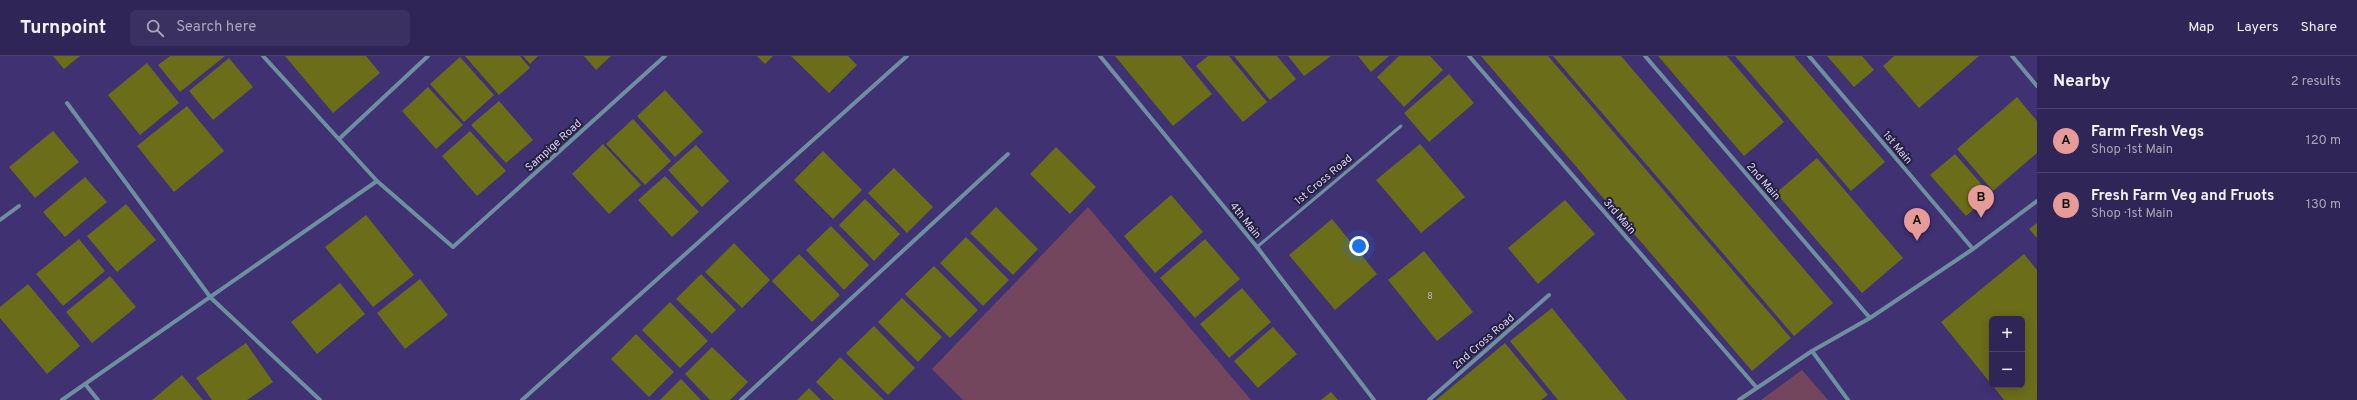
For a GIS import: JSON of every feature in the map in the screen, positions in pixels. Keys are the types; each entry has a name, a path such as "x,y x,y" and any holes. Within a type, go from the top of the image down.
{"street":[{"path":"62,400 377,181 263,56"},
{"path":"339,139 428,56"},
{"name":"Sampige Road","path":"377,181 454,247 665,56"},
{"path":"522,400 907,56"},
{"name":"4th Main","path":"1100,56 1257,247 1374,400"},
{"name":"3rd Main","path":"1469,56 1757,388"},
{"name":"2nd Main","path":"1645,56 1870,318"},
{"name":"1st Main","path":"1809,56 1973,250"},
{"path":"2012,56 2037,86"},
{"path":"67,103 210,298 320,400"},
{"path":"742,400 1008,154"},
{"path":"1739,400 1812,351 1870,318 1973,250 2037,202"},
{"path":"0,220 19,206"},
{"name":"2nd Cross Road","path":"1429,400 1549,295"},
{"path":"1812,351 1848,400"},
{"path":"85,384 98,400"}],"lane":[{"name":"1st Cross Road","path":"1257,247 1401,126"}],"shaded area":[{"path":"1088,207 1251,400 963,400 932,369"},
{"path":"1802,370 1828,400 1761,400"}],"building":[{"path":"53,56 80,56 64,69"},
{"path":"170,56 225,56 180,92 158,65"},
{"path":"285,56 366,56 380,73 333,113"},
{"path":"465,56 520,56 530,68 499,95"},
{"path":"523,56 538,56 530,64"},
{"path":"584,56 611,56 596,70"},
{"path":"757,56 773,56 765,64"},
{"path":"791,56 848,56 857,65 829,93"},
{"path":"1115,56 1181,56 1212,94 1173,126"},
{"path":"1208,56 1229,56 1267,102 1243,122 1196,66"},
{"path":"1234,56 1277,56 1296,79 1270,100"},
{"path":"1288,56 1331,56 1304,76"},
{"path":"1358,56 1389,56 1371,72"},
{"path":"1399,56 1430,56 1443,70 1404,107 1377,77"},
{"path":"1481,56 1548,56 1791,338 1752,371"},
{"path":"1553,56 1621,56 1833,303 1794,336"},
{"path":"1658,56 1727,56 1784,122 1744,156"},
{"path":"1735,56 1794,56 1885,162 1851,191"},
{"path":"1827,56 1862,56 1874,70 1854,87"},
{"path":"1894,56 1979,56 1919,108 1883,66"},
{"path":"460,57 494,95 464,122 430,84"},
{"path":"229,58 253,87 213,120 189,91"},
{"path":"147,63 179,103 140,135 108,95"},
{"path":"1449,74 1474,103 1429,142 1404,113"},
{"path":"428,87 463,125 436,149 402,111"},
{"path":"665,90 703,132 675,157 637,116"},
{"path":"2017,97 2037,121 2037,153 1993,191 1957,149"},
{"path":"499,101 533,140 506,163 471,125"},
{"path":"187,106 224,151 174,192 137,146"},
{"path":"633,119 671,161 645,185 606,144"},
{"path":"53,131 79,162 35,198 9,167"},
{"path":"470,131 506,171 477,196 442,156"},
{"path":"603,144 641,185 609,214 572,174"},
{"path":"1420,144 1465,197 1421,233 1376,180"},
{"path":"696,145 729,181 702,207 668,170"},
{"path":"1056,147 1096,187 1070,214 1030,174"},
{"path":"823,151 862,190 833,219 794,180"},
{"path":"1955,154 1991,195 1966,216 1930,175"},
{"path":"1817,158 1903,258 1862,293 1776,193"},
{"path":"894,168 933,207 907,233 868,193"},
{"path":"665,176 699,212 672,237 638,200"},
{"path":"85,177 107,202 65,237 43,212"},
{"path":"1171,195 1203,232 1155,273 1124,236"},
{"path":"865,199 900,234 874,261 839,225"},
{"path":"1565,200 1595,234 1538,284 1508,248"},
{"path":"126,204 156,240 117,272 87,236"},
{"path":"996,207 1038,249 1013,275 970,233"},
{"path":"366,215 414,275 373,307 325,247"},
{"path":"1332,219 1377,274 1335,310 1289,255"},
{"path":"2037,223 2037,238 2029,229"},
{"path":"831,226 869,265 844,290 806,250"},
{"path":"966,237 1009,280 983,306 940,263"},
{"path":"79,239 105,271 63,306 36,274"},
{"path":"1205,239 1240,279 1195,318 1160,278"},
{"path":"734,243 770,280 742,308 705,272"},
{"path":"1424,251 1473,312 1437,341 1388,280"},
{"path":"799,254 840,295 812,322 772,281"},
{"path":"2024,254 2037,270 2037,400 2004,400 1994,388 2025,388 2025,316 1989,316 1989,381 1941,322"},
{"path":"934,266 978,310 950,338 905,294"},
{"path":"701,274 736,310 712,334 676,299"},
{"path":"110,276 136,307 92,343 66,312"},
{"path":"420,279 448,315 405,349 377,313"},
{"path":"340,283 365,314 317,354 291,322"},
{"path":"28,284 80,346 47,374 0,318 0,307"},
{"path":"1242,288 1271,322 1229,358 1200,324"},
{"path":"902,298 942,337 918,362 878,322"},
{"path":"670,302 708,341 680,368 642,330"},
{"path":"1552,308 1627,400 1558,400 1510,341"},
{"path":"874,326 915,368 888,395 846,353"},
{"path":"1273,327 1297,354 1258,388 1234,361"},
{"path":"636,334 674,372 649,397 611,359"},
{"path":"246,343 273,382 247,400 212,400 196,378"},
{"path":"1505,343 1548,395 1541,400 1436,400"},
{"path":"712,347 748,382 730,400 710,400 685,374"},
{"path":"840,357 884,400 834,400 816,382"},
{"path":"182,375 203,400 152,400"},
{"path":"681,379 701,400 660,400"},
{"path":"809,388 821,400 797,400"},
{"path":"1331,392 1338,400 1321,400"}],"place":[{"name":"Fresh Farm Veg and Fruots","path":"1981,218"},
{"name":"Farm Fresh Vegs","path":"1917,241"}]}
